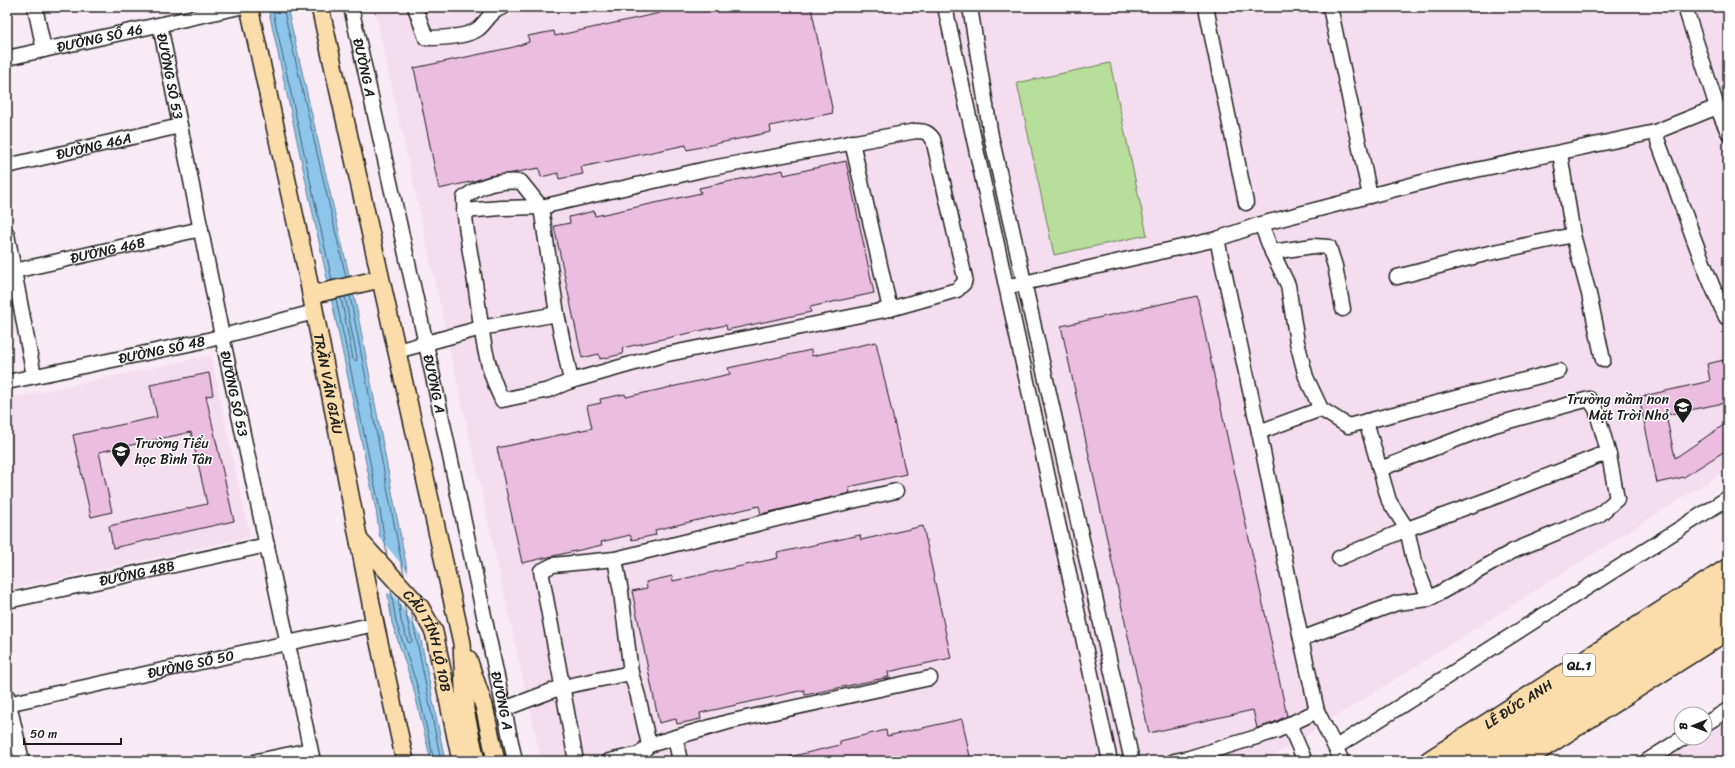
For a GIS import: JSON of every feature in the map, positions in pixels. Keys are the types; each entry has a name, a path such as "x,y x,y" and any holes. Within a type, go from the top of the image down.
{"highway":[{"name":"LÊ ĐỨC ANH","path":"1430,761 1728,569"},
{"name":"LÊ ĐỨC ANH","path":"1461,761 1728,588"},
{"name":"QL.1","path":"1493,761 1728,610"},
{"path":"1521,761 1728,628"}],"main road":[{"name":"TRẦN VĂN GIÀU","path":"249,7 313,303 375,624 405,761"},
{"path":"320,7 462,647 484,706 496,761"},
{"path":"313,303 380,279"},
{"name":"CẦU TỈNH LỘ 10B","path":"359,540 420,608 434,632 461,761"},
{"name":"CẦU TỈNH LỘ 10B","path":"462,647 465,710 476,761"}],"street":[{"path":"35,7 44,50"},
{"name":"ĐƯỜNG SỐ 46","path":"7,58 240,7"},
{"name":"ĐƯỜNG A","path":"351,7 426,344 515,761"},
{"path":"415,7 426,38 450,37 477,29 498,8"},
{"path":"970,7 991,136 1132,761"},
{"path":"1206,7 1246,203"},
{"path":"1330,7 1370,196"},
{"path":"1685,7 1717,107 1728,132"},
{"path":"948,8 1006,287 1110,761"},
{"name":"ĐƯỜNG SỐ 53","path":"160,25 222,336 289,643 311,756"},
{"path":"1006,287 1217,239 1261,224 1438,178 1655,132 1717,107"},
{"name":"ĐƯỜNG 46A","path":"7,166 180,126"},
{"path":"464,211 542,207 706,169 916,130 924,131 930,134 935,147 965,278 964,283 956,290 890,309 663,355 571,381 549,390 502,400 493,381 481,328 464,211 464,198 473,190 488,184 506,180 521,182 542,207 557,314 571,381"},
{"path":"1655,132 1714,293 1726,317 1728,317"},
{"path":"852,142 890,309"},
{"path":"1560,152 1573,235 1589,294 1603,360"},
{"path":"1261,224 1272,252 1288,285 1297,342 1306,378 1321,409 1348,426 1559,371"},
{"name":"ĐƯỜNG 46B","path":"14,271 201,229"},
{"path":"7,234 34,376"},
{"path":"1397,277 1485,254 1573,235"},
{"path":"1217,239 1260,432 1301,639 1317,711 1336,746 1342,761"},
{"path":"1272,252 1313,246 1329,247 1335,266 1343,309"},
{"name":"ĐƯỜNG SỐ 48","path":"7,382 222,336 313,303"},
{"path":"397,351 481,328 557,314"},
{"path":"1301,639 1397,603 1429,599 1513,551 1599,515 1618,499 1609,454 1596,409 1589,399 1494,425 1380,469"},
{"path":"1260,432 1321,409"},
{"path":"1366,421 1389,501 1408,529 1414,561 1429,599"},
{"path":"1339,558 1408,529 1598,456 1609,454"},
{"path":"1050,487 1069,484"},
{"path":"576,761 541,572 553,565 615,559 798,513 896,491"},
{"path":"1336,746 1728,498"},
{"name":"ĐƯỜNG 48B","path":"7,601 267,545"},
{"path":"615,559 621,592 630,673 638,696 649,744"},
{"name":"ĐƯỜNG SỐ 50","path":"8,701 375,624"},
{"path":"504,709 562,687 630,673"},
{"path":"609,761 640,754 649,744 728,722 930,678"},
{"path":"8,701 22,761"},
{"path":"1713,719 1728,710"},
{"path":"1174,761 1196,756 1276,731 1317,711"},
{"path":"1289,724 1305,761"},
{"path":"675,737 680,761"},
{"path":"1647,761 1673,744"},
{"path":"258,761 311,756"}],"shaded area":[{"path":"374,7 1728,7 1728,469 1266,761 541,761"},
{"name":"Trường Tiểu học Bình Tân","path":"211,355 250,537 7,590 7,399"},
{"path":"1728,705 1728,761 1646,761 1673,743 1673,746 1713,746 1713,715"}],"green space":[{"path":"1110,63 1147,235 1054,255 1017,83"}],"water":[{"path":"268,7 287,7 356,305 445,761 431,761 413,686 392,623 376,510"}],"pier":[{"path":"377,534 410,575 423,639 393,594 386,593"}],"building":[{"path":"658,7 811,7 833,113 770,126 771,132 687,150 686,145 581,167 583,174 559,179 558,173 541,177 539,168 489,176 439,189 414,68 514,47 529,42 528,36 554,31 555,36 660,13"},
{"path":"846,161 874,293 810,307 811,312 727,330 726,325 622,348 623,354 600,359 599,354 582,358 554,226 570,223 569,217 594,211 595,216 701,193 699,188 783,170 784,175"},
{"path":"1197,296 1287,716 1273,723 1257,728 1253,710 1149,733 1061,326"},
{"path":"876,342 906,474 849,487 850,493 761,514 759,506 655,530 656,535 632,540 630,535 601,542 602,545 522,563 497,448 592,428 587,406 601,403 600,399 625,394 626,397 730,374 728,368 811,350 812,356"},
{"path":"1728,359 1728,402 1666,415 1675,458 1728,422 1728,449 1684,477 1657,483 1639,397 1710,381 1707,364"},
{"path":"209,373 213,395 206,396 234,521 113,548 109,526 207,504 191,432 99,452 112,512 91,517 73,435 157,417 150,385"},
{"path":"923,526 951,658 888,672 889,677 805,695 804,690 700,713 701,719 677,724 676,719 659,723 632,591 647,588 646,582 672,576 673,581 778,558 777,553 860,535 861,540"},
{"path":"962,719 971,761 789,761 789,757 840,745 840,741 886,730 887,736"}],"place":[{"name":"Trường mầm non Mặt Trời Nhỏ","path":"1683,424"},
{"name":"Trường Tiểu học Bình Tân","path":"121,468"}]}
